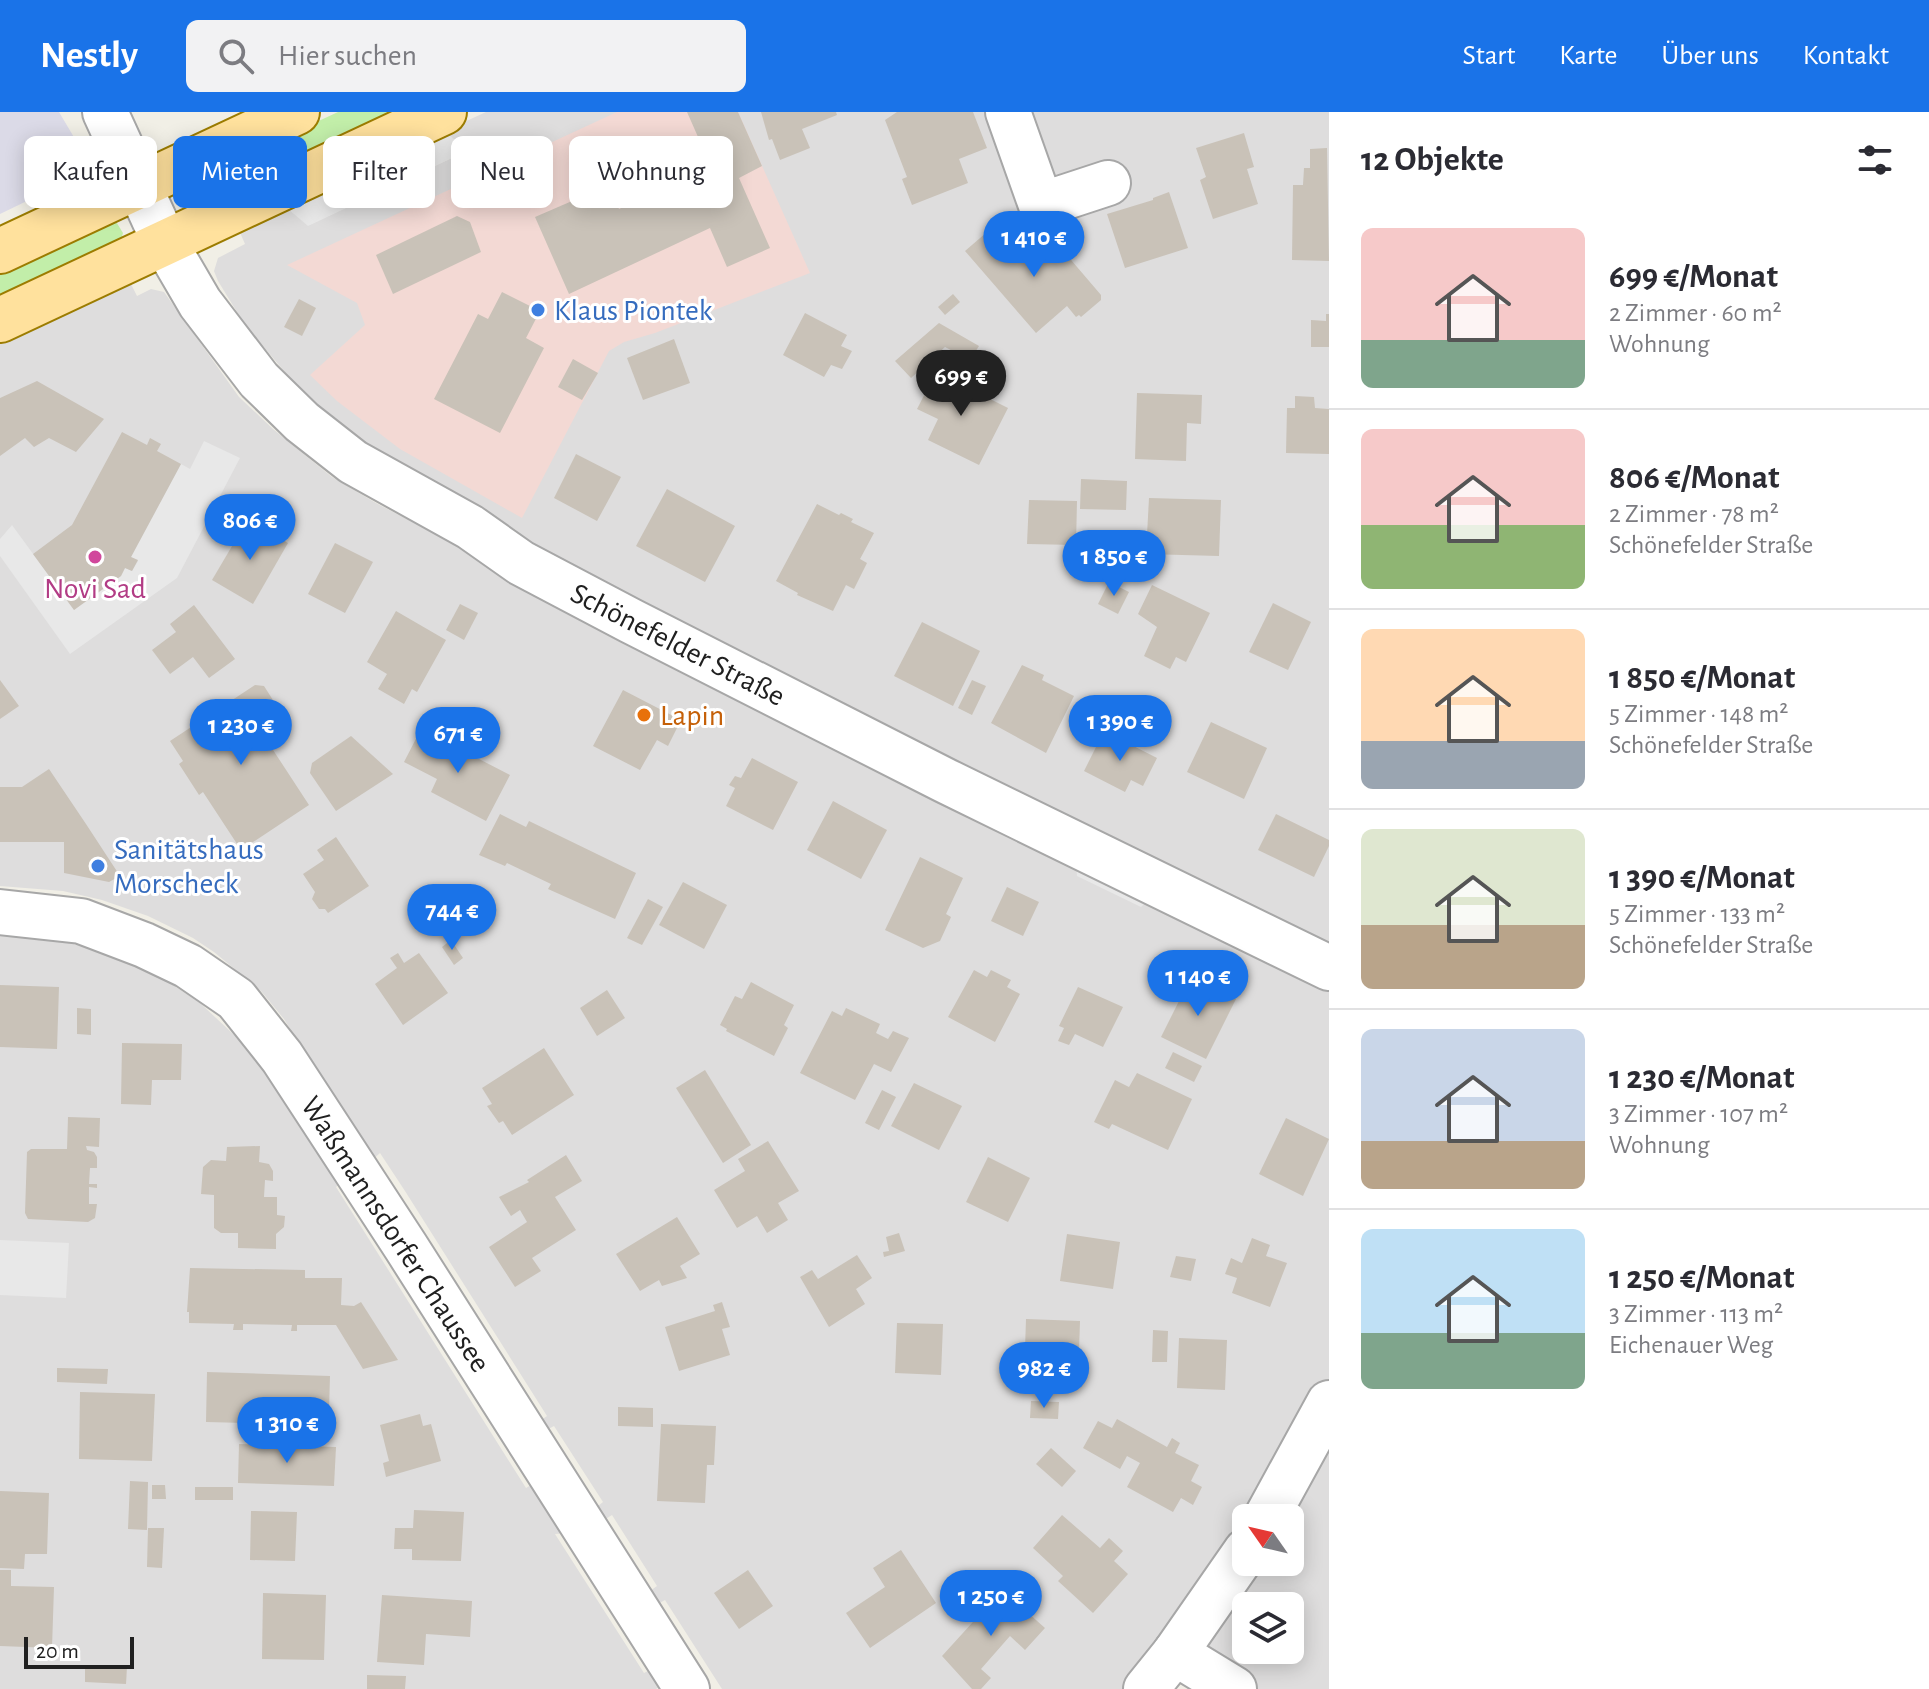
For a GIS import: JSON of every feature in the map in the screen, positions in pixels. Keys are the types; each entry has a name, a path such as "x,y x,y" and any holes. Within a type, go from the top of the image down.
{"main road":[{"path":"157,178 297,112"},
{"path":"0,320 444,112"},
{"path":"0,251 93,208"}],"street":[{"name":"Schönefelder Straße","path":"105,112 116,136"},
{"path":"1008,112 1041,205 1108,183"},
{"name":"Schönefelder Straße","path":"150,208 165,243 200,303 259,380 302,422 353,462 470,527 521,563 631,621 946,781 1329,968"},
{"name":"Waßmannsdorfer Chaussee","path":"0,912 81,921 188,966 236,999 290,1069 687,1689"},
{"path":"1274,1504 1329,1403"},
{"path":"1146,1689 1232,1571"},
{"path":"1175,1653 1234,1689"}],"shaded area":[{"path":"0,112 59,112 73,136 24,136 24,202 0,214"},
{"path":"486,112 1329,112 1329,948 883,731 528,546 516,530 384,457 331,418 295,384 245,325 218,281 214,271 218,258 245,244 238,228 287,208 309,225 345,208 435,208 435,166 451,158 451,208 553,208 553,136 451,136 451,143 447,133 449,129"},
{"name":"Klaus Piontek","path":"617,112 738,112 810,273 624,342 609,351 522,518 400,449 337,401 310,375 365,325 357,303 287,265 410,208 435,208 435,196 451,189 451,208 553,208 553,142"},
{"path":"447,133 451,136 451,158 435,166 435,139"},
{"path":"323,191 323,208 346,208 308,226 287,208 307,208 307,199"},
{"path":"130,282 137,296 151,289 164,292 239,397 332,477 376,503 888,771 1329,985 1329,1382 1255,1504 1232,1504 1232,1556 1137,1689 722,1689 665,1600 654,1606 646,1594 657,1586 612,1515 601,1522 593,1510 603,1502 554,1426 543,1432 537,1423 547,1416 405,1191 380,1153 371,1161 284,1019 261,991 193,938 148,916 63,891 0,886 0,340"},
{"path":"204,441 240,458 177,578 70,654 0,556 0,539 12,525 74,610 121,576 125,568 132,571 138,561 131,557 181,464 190,469"},
{"path":"1076,863 1150,899 1141,907 1077,876"},
{"path":"0,936 59,940 138,966 200,1003 247,1047 341,1183 336,1187 526,1488 536,1482 568,1533 555,1534 644,1673 654,1668 664,1684 656,1689 0,1689"},
{"path":"0,1240 69,1243 66,1298 0,1295"},
{"path":"1329,1420 1329,1689 1252,1689 1207,1653 1203,1629 1239,1576 1304,1576 1304,1504 1296,1504"}],"green space":[{"path":"338,112 394,112 342,136 323,136 323,145 307,152 307,136 286,136"},
{"path":"115,220 123,233 121,240 0,297 0,272"}],"building":[{"path":"687,112 738,112 762,166 739,178 770,248 727,267 710,228 569,294 535,217 569,202 569,208 733,208 733,136 698,136"},
{"path":"761,112 836,112 837,115 802,129 810,148 780,160 772,139 769,140"},
{"path":"897,112 973,112 987,148 959,159 968,183 912,205 902,179 907,177 885,120"},
{"path":"1244,133 1254,167 1247,169 1258,204 1213,219 1200,180 1206,177 1196,148"},
{"path":"1327,148 1329,261 1292,260 1293,185 1303,185 1304,168 1310,168 1310,149"},
{"path":"1169,192 1188,248 1125,268 1107,214"},
{"path":"457,216 470,222 481,252 393,294 376,255"},
{"path":"994,226 1020,257 1039,242 1044,248 1054,240 1101,295 1101,300 1081,317 1076,317 1067,306 1036,333 965,251"},
{"path":"502,292 540,311 526,338 544,348 500,433 434,399 478,314 488,319"},
{"path":"953,294 960,302 945,315 938,307"},
{"path":"299,299 316,308 302,336 284,327"},
{"path":"805,313 847,335 841,346 852,351 842,369 831,365 824,377 783,355"},
{"path":"1326,314 1329,314 1329,347 1311,347 1311,320 1326,321"},
{"path":"939,323 979,346 970,360 945,347 911,378 895,361"},
{"path":"674,339 690,383 643,400 627,358"},
{"path":"573,359 598,373 582,400 558,387"},
{"path":"936,372 1008,408 979,465 928,440 938,419 917,409"},
{"path":"37,381 104,419 76,452 49,438 34,447 25,438 0,456 0,398"},
{"path":"1137,393 1202,395 1201,424 1187,423 1186,461 1135,459"},
{"path":"1295,396 1314,397 1315,408 1329,409 1329,454 1286,453 1287,408 1295,408"},
{"path":"122,432 147,445 150,438 161,444 157,451 181,464 131,557 138,560 132,571 125,568 121,576 74,610 33,554 72,525"},
{"path":"576,454 621,477 597,521 554,498"},
{"path":"1081,479 1127,481 1126,510 1080,509"},
{"path":"667,489 735,526 705,582 636,546"},
{"path":"1149,498 1221,500 1219,556 1146,554"},
{"path":"1029,500 1077,501 1076,545 1027,544"},
{"path":"817,504 853,519 851,522 874,533 860,559 867,563 854,589 846,585 833,611 797,595 776,581"},
{"path":"248,519 288,543 253,604 212,580"},
{"path":"335,543 373,562 345,613 308,594"},
{"path":"1109,582 1129,592 1118,614 1098,604"},
{"path":"1152,585 1210,613 1186,662 1176,657 1170,669 1144,656 1157,627 1138,614"},
{"path":"1273,603 1311,622 1288,670 1249,652"},
{"path":"460,604 478,613 464,640 446,630"},
{"path":"194,605 235,659 209,678 193,657 170,674 152,650 176,632 170,624"},
{"path":"396,611 446,640 417,692 412,689 404,704 378,689 387,674 367,662"},
{"path":"922,622 980,651 953,706 894,676"},
{"path":"1022,665 1044,675 1042,680 1074,696 1046,753 991,723"},
{"path":"0,680 19,706 0,719"},
{"path":"972,680 986,686 972,715 958,708"},
{"path":"255,685 264,686 280,711 278,719 260,730 309,805 241,850 203,792 199,795 179,764 183,761 170,741"},
{"path":"623,690 681,720 668,746 657,740 640,770 593,746"},
{"path":"1211,722 1267,748 1244,799 1187,772"},
{"path":"421,729 510,775 486,821 431,792 437,779 404,762"},
{"path":"1104,731 1157,758 1143,786 1131,780 1125,792 1084,771"},
{"path":"351,736 393,774 336,811 310,773 312,763"},
{"path":"752,758 798,782 773,830 726,806 735,788 729,785 735,776 741,778"},
{"path":"49,769 120,876 109,882 64,873 64,842 0,842 0,787 22,787"},
{"path":"833,801 887,830 861,879 807,850"},
{"path":"500,814 526,827 529,821 636,873 615,919 548,889 551,884 507,863 505,866 479,855"},
{"path":"1276,814 1329,840 1314,877 1258,850"},
{"path":"336,837 369,886 328,913 325,909 319,909 312,899 315,892 303,874 324,860 317,850"},
{"path":"920,857 963,878 946,914 951,917 940,941 923,948 885,930"},
{"path":"683,882 727,905 704,949 659,925"},
{"path":"1007,887 1039,902 1023,936 991,921"},
{"path":"648,899 663,907 642,945 627,938"},
{"path":"451,940 463,958 454,965 442,947"},
{"path":"398,953 404,963 419,953 448,993 403,1025 375,984 397,968 390,958"},
{"path":"974,970 987,977 991,970 1011,980 1007,987 1020,994 995,1042 948,1017"},
{"path":"1191,977 1236,999 1206,1059 1161,1037"},
{"path":"751,982 794,1005 784,1025 788,1028 774,1056 720,1025 735,996 742,999"},
{"path":"0,985 59,987 57,1049 0,1047"},
{"path":"1078,987 1123,1007 1103,1047 1075,1034 1069,1045 1058,1041 1064,1028 1059,1026"},
{"path":"607,990 625,1018 597,1036 580,1008"},
{"path":"77,1008 91,1009 91,1035 77,1034"},
{"path":"846,1008 880,1024 876,1033 888,1039 893,1031 909,1038 891,1072 874,1064 855,1100 800,1073 832,1011 842,1016"},
{"path":"122,1043 182,1044 181,1080 152,1080 151,1105 121,1104"},
{"path":"544,1048 574,1095 512,1135 487,1106 492,1104 482,1088"},
{"path":"1173,1052 1202,1066 1194,1082 1165,1068"},
{"path":"705,1070 751,1145 723,1163 676,1088"},
{"path":"1137,1073 1192,1099 1168,1150 1112,1124 1109,1129 1094,1122 1115,1080 1129,1087"},
{"path":"914,1083 962,1106 939,1150 891,1126"},
{"path":"882,1090 896,1097 879,1130 865,1123"},
{"path":"68,1117 100,1118 99,1147 86,1146 97,1157 97,1168 90,1168 89,1184 97,1184 97,1188 89,1187 89,1204 97,1204 95,1218 88,1222 28,1219 25,1213 27,1152 31,1149 67,1149"},
{"path":"1286,1118 1329,1139 1303,1196 1259,1174"},
{"path":"768,1141 799,1191 778,1203 788,1220 767,1233 757,1216 737,1228 714,1190 745,1171 738,1159"},
{"path":"260,1146 259,1162 269,1164 273,1171 273,1181 265,1180 264,1197 277,1197 277,1215 285,1216 284,1227 276,1234 276,1249 238,1248 238,1233 221,1233 214,1228 214,1195 201,1194 203,1167 211,1160 226,1161 227,1147"},
{"path":"566,1155 582,1181 555,1197 576,1230 532,1258 541,1271 515,1287 489,1247 527,1222 520,1210 511,1216 499,1197 529,1182 527,1180"},
{"path":"988,1157 1030,1178 1008,1222 966,1202"},
{"path":"677,1217 700,1254 680,1266 687,1278 662,1286 659,1280 640,1291 616,1254"},
{"path":"899,1233 905,1251 884,1257 883,1252 889,1251 886,1237"},
{"path":"1067,1234 1120,1242 1113,1289 1060,1281"},
{"path":"1252,1238 1270,1245 1266,1256 1287,1263 1270,1307 1232,1293 1237,1278 1225,1274 1231,1258 1242,1263"},
{"path":"857,1255 872,1278 856,1289 865,1304 829,1327 800,1277 812,1270 818,1279"},
{"path":"1176,1256 1196,1259 1191,1281 1170,1277"},
{"path":"190,1268 305,1270 305,1278 342,1278 341,1305 354,1306 361,1302 398,1360 363,1369 336,1325 297,1325 297,1331 291,1331 292,1325 243,1324 243,1330 233,1330 234,1324 189,1323"},
{"path":"722,1302 730,1327 722,1329 730,1355 679,1371 665,1327 715,1311 713,1305"},
{"path":"1026,1319 1080,1321 1078,1381 1024,1379"},
{"path":"897,1323 943,1324 941,1375 895,1373"},
{"path":"1153,1330 1168,1331 1167,1362 1152,1362"},
{"path":"1179,1338 1227,1340 1225,1390 1177,1388"},
{"path":"57,1368 108,1369 107,1384 57,1382"},
{"path":"207,1372 330,1376 329,1410 284,1408 283,1424 206,1422"},
{"path":"80,1392 155,1394 152,1461 79,1459"},
{"path":"1031,1401 1059,1402 1058,1419 1030,1418"},
{"path":"618,1407 653,1408 653,1427 618,1426"},
{"path":"420,1414 423,1426 431,1424 441,1461 386,1477 383,1463 389,1461 380,1425"},
{"path":"1117,1419 1167,1447 1172,1438 1180,1443 1175,1453 1199,1465 1191,1481 1202,1487 1193,1505 1181,1498 1173,1512 1127,1487 1140,1463 1127,1456 1120,1469 1083,1448 1098,1421 1112,1428"},
{"path":"661,1424 716,1426 714,1465 707,1465 705,1503 657,1501"},
{"path":"239,1444 336,1447 334,1486 238,1483"},
{"path":"1051,1448 1076,1471 1062,1487 1036,1464"},
{"path":"130,1481 148,1482 147,1530 128,1529"},
{"path":"152,1485 165,1485 166,1499 152,1499"},
{"path":"195,1487 233,1487 233,1500 195,1500"},
{"path":"0,1491 49,1493 47,1554 25,1554 24,1569 0,1568"},
{"path":"414,1510 464,1512 461,1561 412,1560 412,1549 394,1549 395,1528 413,1528"},
{"path":"251,1511 297,1512 295,1561 250,1560"},
{"path":"1062,1515 1100,1548 1109,1538 1123,1551 1114,1561 1128,1574 1093,1613 1058,1581 1063,1576 1033,1548"},
{"path":"148,1528 164,1528 162,1568 147,1567"},
{"path":"901,1550 936,1603 870,1648 846,1613 885,1587 873,1568"},
{"path":"0,1570 11,1570 11,1586 54,1587 52,1648 0,1646"},
{"path":"748,1570 773,1606 739,1629 714,1593"},
{"path":"1002,1590 1045,1628 1025,1650 1010,1636 981,1669 991,1678 981,1689 972,1689 942,1656"},
{"path":"263,1593 326,1595 324,1660 262,1659"},
{"path":"382,1595 472,1601 470,1637 426,1634 424,1665 377,1662"},
{"path":"85,1665 127,1667 126,1684 85,1682"},
{"path":"367,1675 406,1676 405,1689 367,1689"}],"place":[{"name":"Klaus Piontek","path":"538,310"},
{"name":"Novi Sad","path":"95,557"},
{"name":"Lapin","path":"644,715"},
{"name":"Sanitätshaus Morscheck","path":"98,866"}]}
